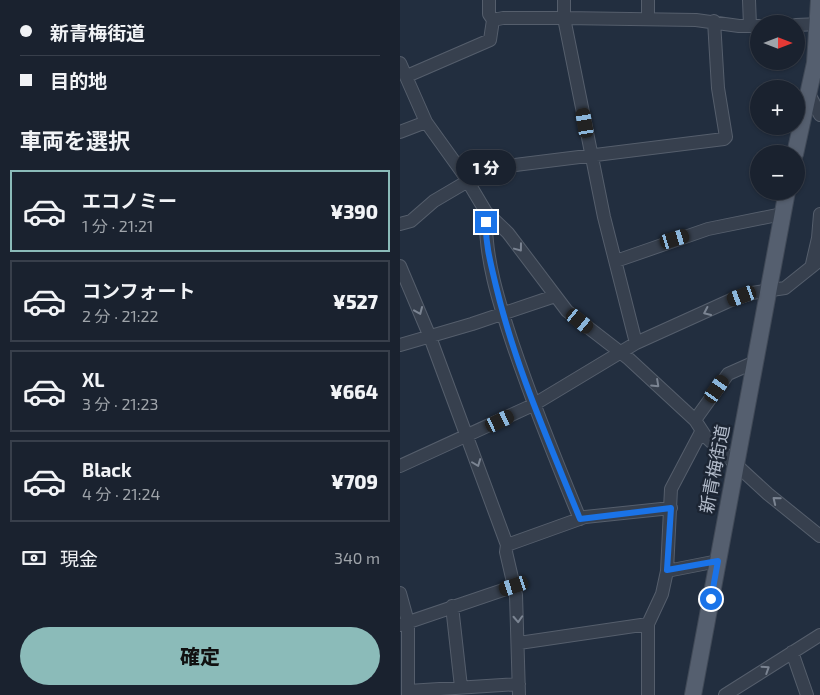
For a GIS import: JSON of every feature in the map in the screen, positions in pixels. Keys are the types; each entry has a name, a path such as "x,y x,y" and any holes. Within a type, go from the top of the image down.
{"main road":[{"path":"797,145 815,63 819,24 819,0"},
{"name":"新青梅街道","path":"693,695 785,200"}],"street":[{"path":"407,76 490,40 493,20 489,14 489,0"},
{"path":"564,0 564,18 591,156 636,342"},
{"path":"648,0 648,19"},
{"path":"750,0 752,15"},
{"path":"493,20 503,18 648,19 714,21 750,26"},
{"path":"400,224 411,221 434,201 466,178 491,168 726,137 718,88 714,21"},
{"path":"805,25 819,24"},
{"path":"400,63 426,122 466,178 486,212 508,233 567,311 619,353 768,494 817,534"},
{"path":"808,92 820,115"},
{"path":"400,132 426,122"},
{"path":"486,212 486,232 503,314 533,405 580,519"},
{"path":"616,261 708,228 782,214"},
{"path":"400,466 466,438 533,405 636,342 752,292 785,288 816,262 820,214"},
{"path":"400,266 430,337 507,545 506,552 514,586 519,644 519,689 460,687 408,693 404,623 400,593"},
{"path":"400,345 555,296"},
{"path":"648,695 648,624 662,594 667,570 674,482 698,426 728,374 755,362"},
{"path":"507,545 580,519 671,508"},
{"path":"667,570 718,561"},
{"path":"404,623 514,586"},
{"path":"452,606 460,687"},
{"path":"519,644 648,624"},
{"path":"725,695 820,635"},
{"path":"792,652 807,695"}],"route":[{"path":"486,222 488,249 503,314 533,405 580,519 671,508 667,570 718,561 711,599"}]}
